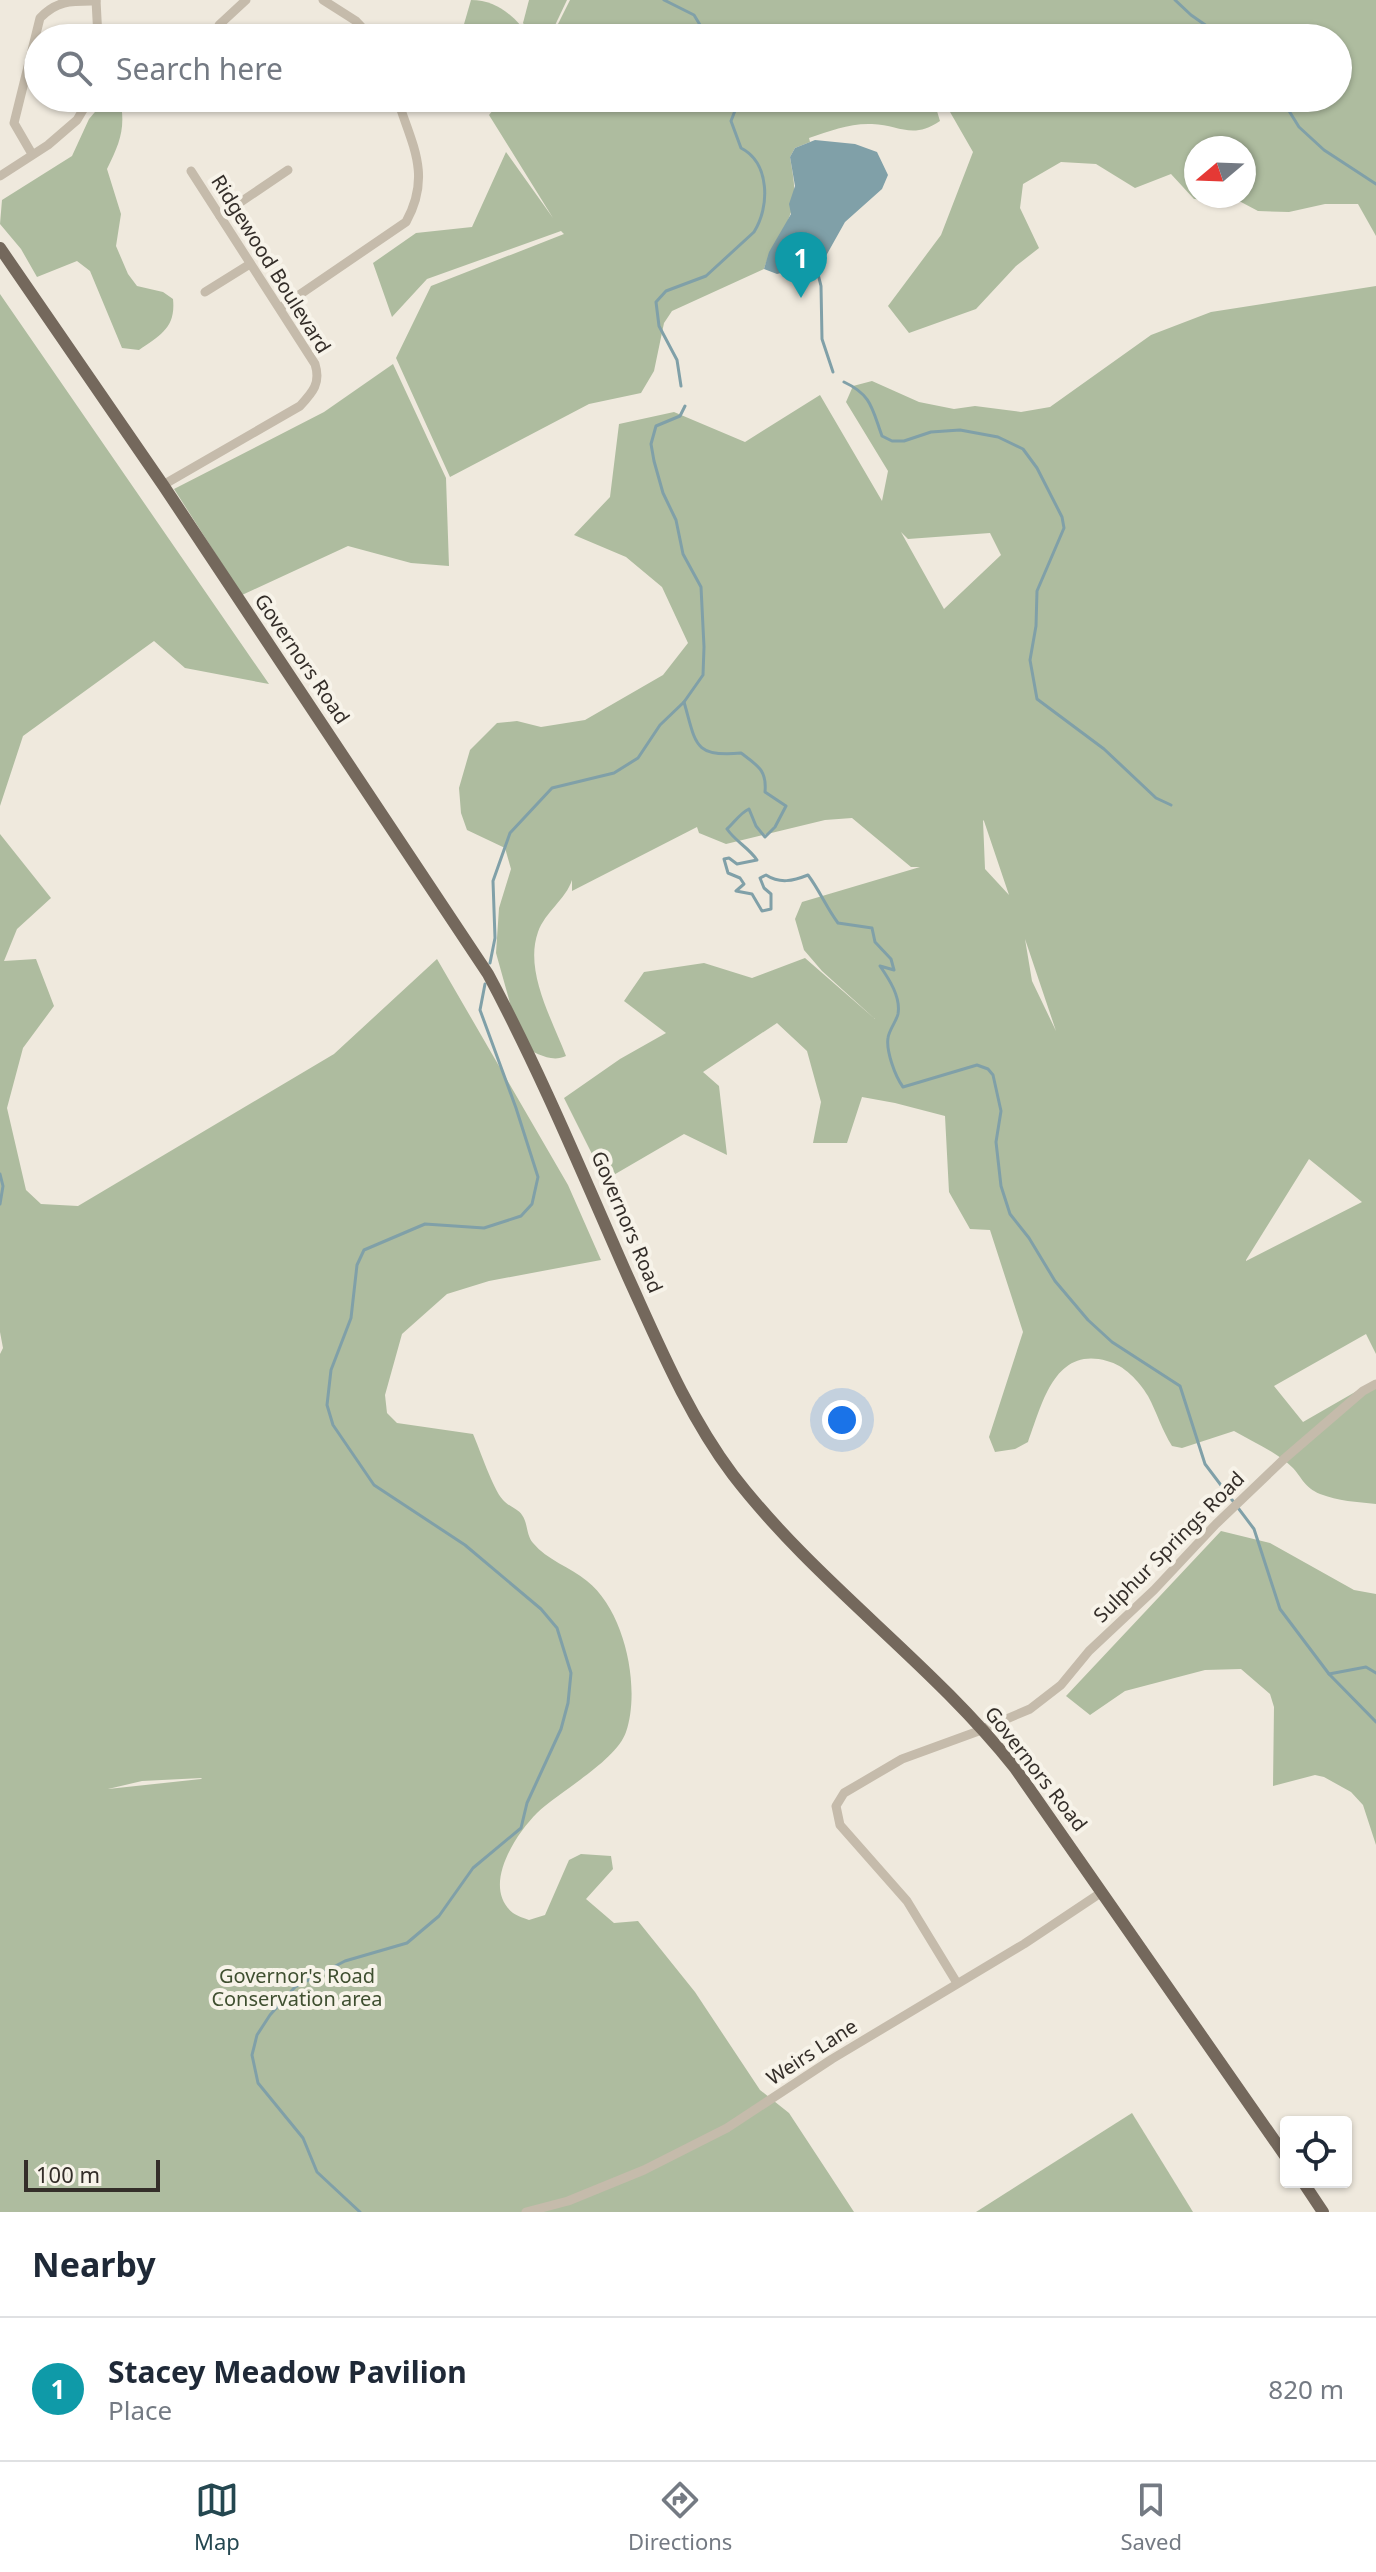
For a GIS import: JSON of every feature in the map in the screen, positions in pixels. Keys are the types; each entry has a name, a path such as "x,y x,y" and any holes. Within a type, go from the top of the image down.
{"main road":[{"name":"Governors Road","path":"0,248 163,485 488,974 526,1044 674,1379 733,1475 803,1553 984,1729 1015,1768 1280,2148"},
{"path":"1307,2188 1323,2212"}],"street":[{"path":"220,24 246,0"},
{"path":"323,0 338,4 359,24"},
{"path":"39,24 49,8 58,4 96,1 97,24"},
{"path":"24,83 14,123 32,154"},
{"path":"0,176 48,145 77,120 82,112"},
{"path":"280,308 406,222 416,203 420,180 419,165 402,112"},
{"path":"220,216 288,170"},
{"name":"Ridgewood Boulevard","path":"163,485 300,406 315,390 319,375 280,308 191,171"},
{"path":"205,292 250,264"},
{"name":"Sulphur Springs Road","path":"957,1983 907,1901 848,1835 837,1816 836,1806 844,1793 916,1753 1030,1709 1061,1685 1089,1651 1284,1459 1363,1391 1376,1384"},
{"name":"Weirs Lane","path":"526,2212 568,2201 687,2150 1024,1944 1102,1892"}],"green space":[{"path":"471,0 497,6 520,24 464,24"},
{"path":"529,0 567,0 556,24 523,23"},
{"path":"570,0 1376,0 1376,236 1358,204 1325,204 1289,212 1252,208 1256,208 1256,136 1184,136 1184,188 1171,174 1135,188 1096,164 1061,162 1023,184 1020,208 1039,248 1016,266 976,309 909,333 888,306 941,235 973,152 950,112 1352,112 1352,24 558,24"},
{"path":"95,112 122,112 118,143 107,169 121,214 116,246 137,286 163,292 173,299 172,317 165,330 139,350 122,348 90,271 77,261 37,277 21,249 0,224 2,200 72,156"},
{"path":"491,112 937,112 940,121 914,131 872,124 848,126 809,138 810,142 795,148 790,157 794,201 764,269 672,311 664,323 654,371 641,393 589,404 450,477 396,358 431,286 564,234 561,231 427,279 392,317 373,263 416,233 472,227 506,152 553,218 489,115"},
{"path":"1376,286 1376,1354 1366,1334 1274,1386 1303,1422 1376,1380 1376,1504 1341,1500 1315,1491 1280,1457 1234,1431 1182,1448 1172,1446 1140,1385 1125,1370 1107,1361 1089,1359 1074,1362 1062,1370 1045,1396 1028,1442 1015,1449 995,1452 989,1437 1023,1332 990,1230 970,1229 949,1192 945,1116 862,1097 847,1143 813,1143 821,1102 807,1051 777,1023 703,1072 719,1086 727,1155 684,1134 605,1180 564,1098 620,1059 666,1033 624,1001 644,972 704,963 752,978 805,958 875,1019 822,971 804,950 795,919 802,902 920,867 911,867 852,818 825,820 726,844 699,833 697,827 572,891 572,880 541,925 535,947 537,979 566,1056 549,1058 522,1046 496,953 499,908 511,869 505,848 467,830 461,813 459,788 470,750 497,723 517,721 541,727 585,720 663,675 688,643 662,587 626,557 574,535 610,497 619,424 674,412 745,442 820,395 882,501 888,471 846,402 853,386 872,381 919,402 954,409 975,406 1021,412 1050,407 1151,335 1211,312","holes":["901,532 908,539 990,533 1001,555 944,609","983,820 1009,895 985,869","1025,939 1056,1031 1032,981","1309,1159 1362,1202 1246,1261"]},
{"path":"0,294 269,684 185,668 154,641 23,736 0,806"},
{"path":"393,364 446,478 449,566 411,563 348,546 242,595 174,489 324,412"},
{"name":"Governor's Road Conservation area","path":"0,834 51,898 17,929 4,961 36,959 54,1006 23,1048 7,1108 26,1190 41,1204 78,1206 334,1054 437,959 568,1185 601,1260 489,1281 447,1294 402,1334 385,1395 387,1413 397,1423 473,1434 499,1495 522,1515 533,1543 587,1581 611,1611 626,1651 632,1694 626,1732 620,1743 611,1754 537,1813 519,1834 505,1862 500,1890 504,1902 513,1913 529,1920 545,1915 569,1860 581,1854 611,1856 613,1869 586,1899 614,1923 638,1921 695,1992 760,2090 789,2113 854,2212 0,2212 0,1354 3,1348 0,1332","holes":["201,1779 108,1789 142,1781"]},
{"path":"1221,1531 1270,1543 1354,1590 1376,1594 1376,1845 1363,1805 1351,1792 1315,1775 1273,1786 1274,1707 1270,1694 1241,1669 1205,1670 1125,1691 1090,1715 1066,1696"},
{"path":"1132,2113 1193,2212 976,2212"}],"water":[{"path":"815,140 855,144 877,152 888,175 882,189 845,222 822,263 777,274 764,269 769,252 791,214 789,204 795,186 790,157 795,148"}],"waterway":[{"path":"664,0 694,15 699,24"},
{"path":"1175,0 1204,24"},
{"path":"681,386 677,360 659,326 656,302 666,291 706,276 754,232 763,210 762,175 758,164 741,148 731,121 734,112"},
{"path":"1290,112 1299,127 1324,150 1376,184"},
{"path":"816,266 821,286 822,339 833,372"},
{"path":"844,382 866,398 882,436 892,441 904,441 931,432 960,430 998,437 1023,449 1037,468 1062,517 1064,528 1037,591 1036,626 1030,660 1037,699 1104,749 1156,798 1171,805"},
{"path":"490,963 495,938 493,881 510,833 552,788 614,773 638,758 660,725 684,702 703,675 701,587 683,554 676,520 663,493 651,444 656,426 680,416 685,406"},
{"path":"684,702 699,745 714,753 741,753 760,769 765,792 786,806 775,827 765,837 749,809 727,829 757,860 737,864 729,858 724,859 728,873 740,878 744,884 736,891 752,894 762,911 771,909 771,894 760,878 766,875 787,881 808,875 838,923 872,928 875,942 891,959 894,970 880,966 898,1001 898,1014 889,1035 888,1050 903,1087 977,1065 988,1069 993,1075 1001,1111 996,1142 1001,1186 1010,1214 1055,1281 1088,1320 1112,1342 1180,1386 1205,1464 1254,1529 1280,1609 1329,1674 1376,1722"},
{"path":"360,2212 317,2172 303,2138 258,2083 252,2055 257,2035 295,1987 345,1961 407,1943 439,1916 473,1868 521,1828 527,1803 561,1729 568,1703 571,1673 557,1628 541,1609 465,1545 374,1485 333,1425 327,1405 331,1370 351,1318 357,1265 364,1250 425,1224 484,1228 521,1216 532,1204 538,1177 480,1010 485,984"},
{"path":"0,1174 3,1186 0,1204"},
{"path":"1329,1674 1366,1667 1376,1673"}],"place":[{"name":"Stacey Meadow Pavilion","path":"801,298"}]}
